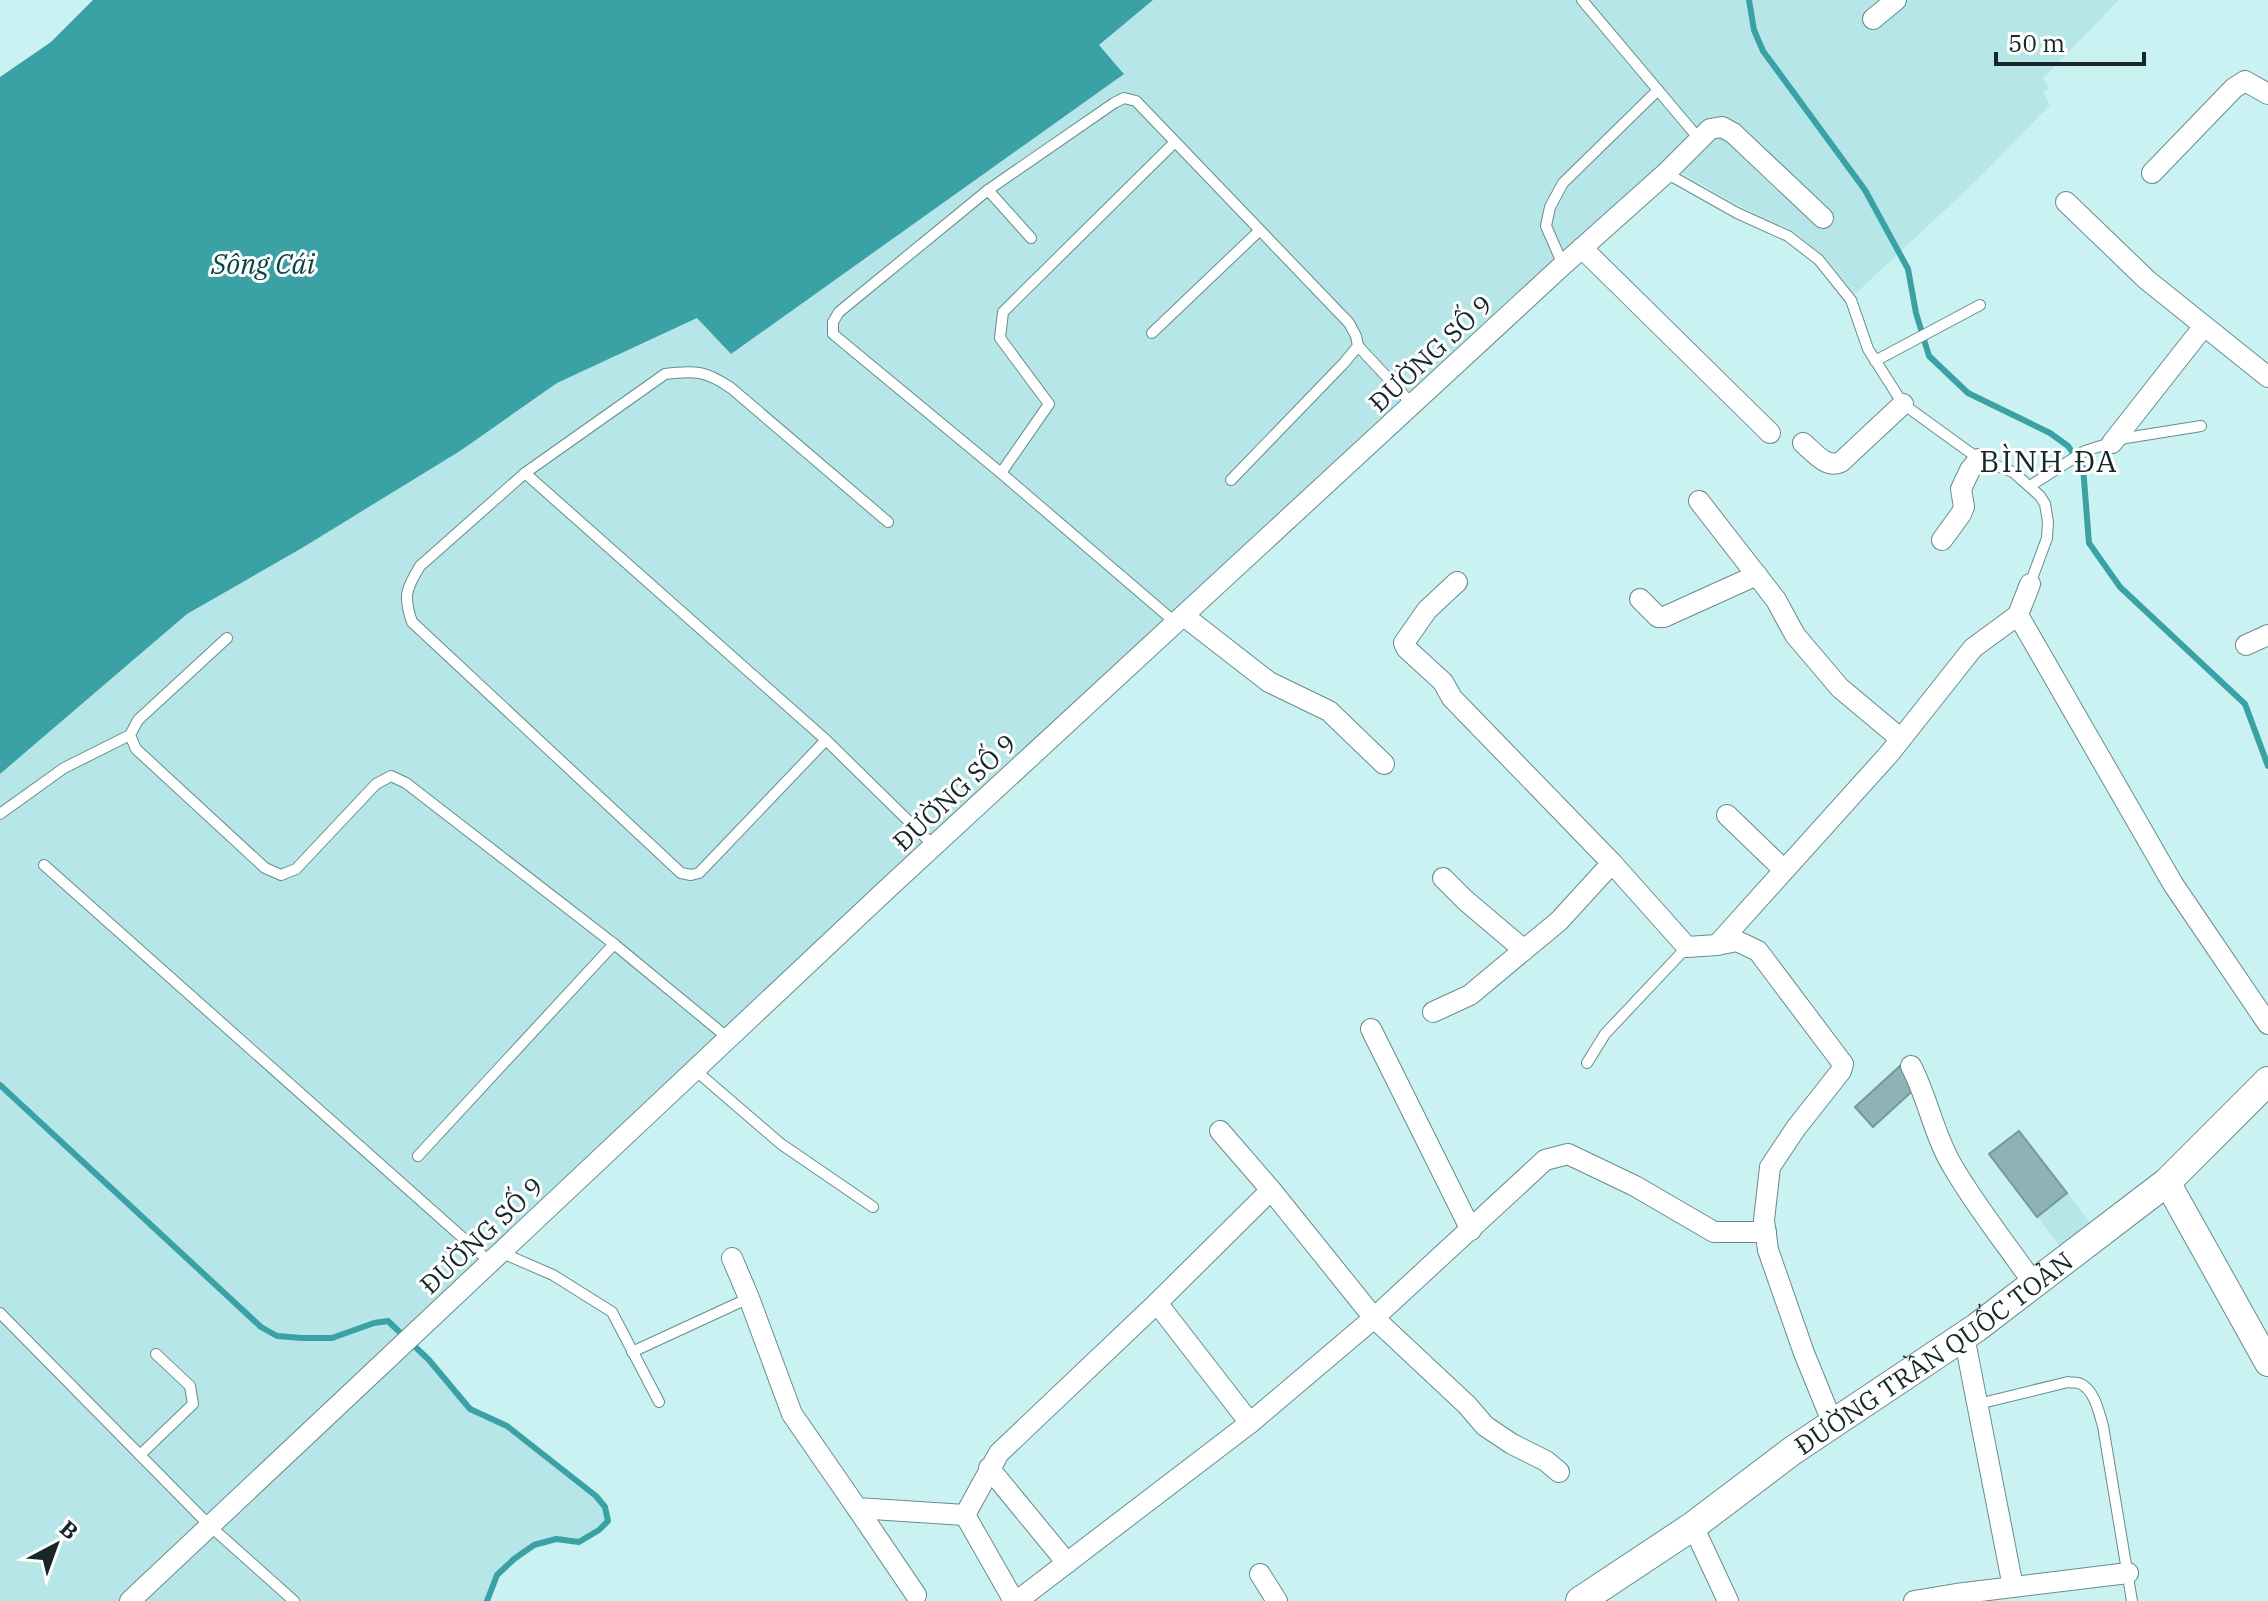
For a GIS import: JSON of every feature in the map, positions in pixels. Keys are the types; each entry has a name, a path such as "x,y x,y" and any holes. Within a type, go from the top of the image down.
{"main road":[{"name":"ĐƯỜNG TRẦN QUỐC TOẢN","path":"1580,1601 1693,1526 1792,1451 1964,1336 2034,1284 2167,1182 2268,1081"}],"street":[{"path":"1873,19 1896,0"},
{"path":"2152,173 2234,88 2245,81 2268,94"},
{"path":"1700,140 1710,129 1722,127 1733,133 1823,218"},
{"name":"ĐƯỜNG SỐ 9","path":"130,1601 934,846 1700,140"},
{"path":"2066,202 2147,280 2268,377"},
{"path":"1582,248 1770,433"},
{"path":"2112,443 2204,326"},
{"path":"1803,443 1829,465 1835,465 1903,404"},
{"path":"1942,540 1961,514 1964,507 1961,489 1979,459"},
{"path":"1699,501 1776,600 1795,635 1840,688 1901,739"},
{"path":"1640,599 1658,617 1664,617 1757,575"},
{"path":"1457,582 1427,610 1404,643 1407,649 1443,682 1452,698 1612,863 1687,947 1737,941 1758,951 1843,1064 1841,1071 1770,1167 1764,1220 1768,1250 1833,1424"},
{"path":"1717,945 1901,739 1973,648 2018,615 2030,584"},
{"path":"2018,615 2173,884 2268,1024"},
{"path":"1180,620 1269,682 1329,711 1384,764"},
{"path":"2246,645 2268,635"},
{"path":"1727,815 1783,869"},
{"path":"1433,1012 1470,995 1568,912 1612,863"},
{"path":"1443,878 1524,950"},
{"path":"1371,1029 1471,1230"},
{"path":"1911,1066 1921,1084 1952,1166 2034,1284"},
{"path":"1220,1131 1374,1318 1467,1405 1485,1426 1546,1461 1559,1472"},
{"path":"965,1515 1016,1601 1250,1423 1374,1318 1545,1160 1568,1154 1635,1186 1714,1232 1766,1232"},
{"path":"2167,1182 2268,1363"},
{"path":"965,1515 999,1453 1271,1190"},
{"path":"732,1258 792,1414 916,1595"},
{"path":"1157,1303 1250,1423"},
{"path":"1964,1336 2013,1587"},
{"path":"989,1468 1067,1563"},
{"path":"857,1508 965,1515"},
{"path":"1693,1526 1728,1601"},
{"path":"1914,1601 2128,1573"},
{"path":"1260,1574 1277,1601"}],"lane":[{"path":"1582,0 1700,140"},
{"path":"1563,265 1546,226 1550,207 1563,183 1658,90"},
{"path":"1180,620 833,334 833,322 839,312 988,190 1124,98 1136,101 1349,323 1358,346 1413,405"},
{"path":"1001,473 1049,404 1000,338 1003,312 1175,142"},
{"path":"1666,173 1737,213 1788,236 1819,260 1851,300 1868,349 1903,404 1979,459 2013,472 2030,486 2045,504 2048,522 2047,538 2030,584"},
{"path":"988,190 1031,238"},
{"path":"1152,333 1259,231"},
{"path":"1875,361 1980,305"},
{"path":"1231,480 1358,346"},
{"path":"826,740 699,873 681,873 412,622 406,604 407,586 420,566 525,473 665,374 689,371 713,376 888,522"},
{"path":"2030,486 2085,451 2126,438 2201,426"},
{"path":"525,473 826,740 934,846"},
{"path":"0,814 64,768 130,735 138,720 227,638"},
{"path":"130,735 136,749 265,868 281,875 296,869 376,784 391,776 406,783 614,944 728,1038"},
{"path":"44,865 495,1257 553,1275 612,1312 659,1402"},
{"path":"418,1156 614,944"},
{"path":"1587,1063 1605,1034 1687,947"},
{"path":"695,1070 781,1144 873,1207"},
{"path":"632,1352 749,1298"},
{"path":"0,1313 210,1526 294,1601"},
{"path":"140,1455 193,1404 190,1386 156,1354"},
{"path":"1978,1404 2068,1382 2081,1384 2088,1390 2103,1426 2132,1601"}],"shaded area":[{"path":"1153,0 2119,0 2043,78 2049,88 2043,93 2050,105 1977,180 1855,294 1827,259 1793,231 1741,207 1665,164 403,1335 429,1360 470,1409 507,1426 596,1496 605,1507 608,1521 599,1530 579,1542 556,1539 534,1545 497,1575 487,1601 0,1601 0,774 187,614 460,451 557,383 698,317 731,354 1124,73 1099,45"},
{"path":"2019,1131 2092,1225 2062,1249 1989,1154"}],"water":[{"name":"Sông Cái","path":"93,0 1153,0 1099,45 1124,74 731,354 697,318 557,383 460,451 187,614 0,774 0,77 51,42"}],"building":[{"path":"1901,1065 1919,1085 1873,1127 1855,1107"},
{"path":"2019,1131 2067,1193 2037,1217 1989,1154"}],"waterway":[{"path":"1749,0 1754,30 1763,51 1865,190 1908,269 1916,313 1929,356 1968,393 2050,433 2068,446 2083,467 2089,543 2120,587 2245,704 2268,766"},
{"path":"0,1085 261,1327 277,1336 332,1338 388,1321 429,1360 470,1409 507,1426 596,1496 605,1507 608,1521 599,1530 579,1542 556,1539 534,1545 497,1575 487,1601"}],"district":[{"name":"BÌNH ĐA","path":"2049,460"}]}
